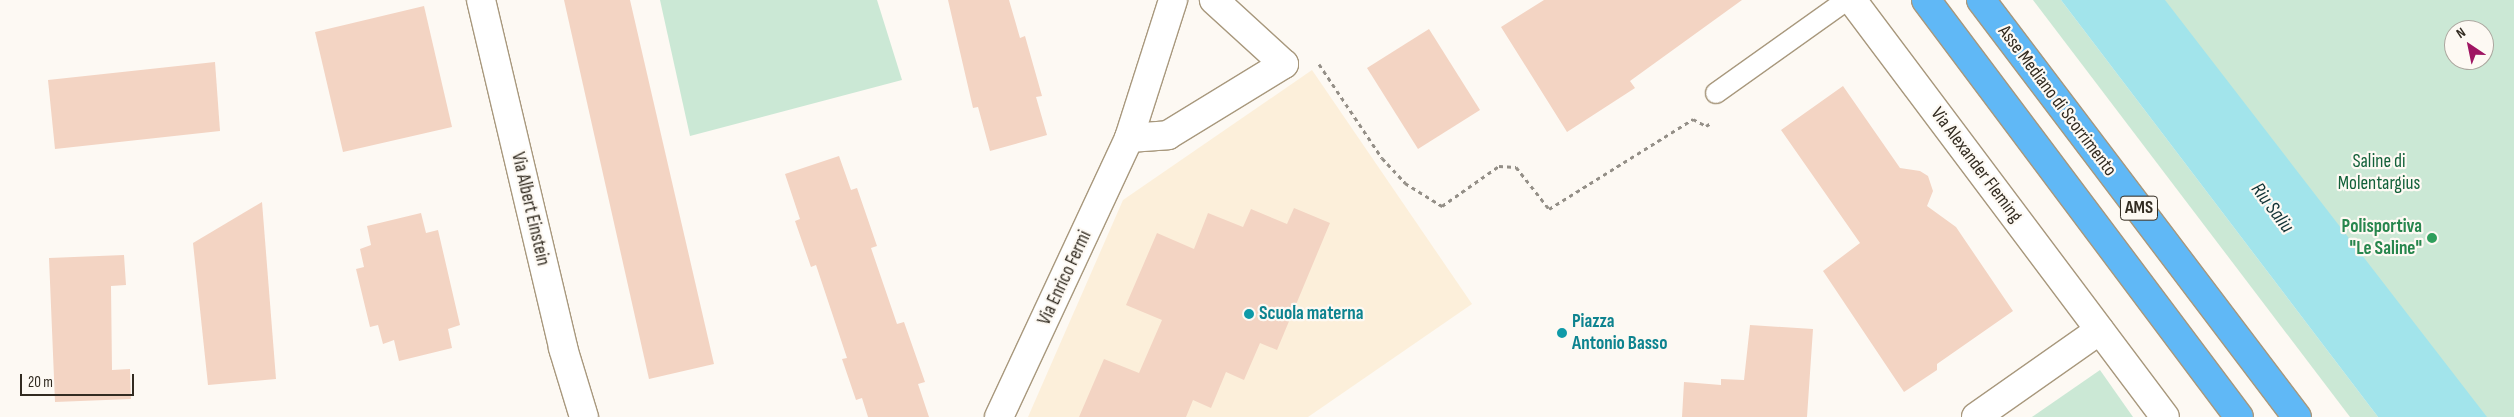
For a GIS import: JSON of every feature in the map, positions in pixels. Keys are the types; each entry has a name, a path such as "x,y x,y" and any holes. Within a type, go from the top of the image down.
{"highway":[{"name":"AMS","path":"1926,0 2239,417"},
{"name":"Asse Mediano di Scorrimento","path":"1981,0 2297,417"}],"street":[{"name":"Via Albert Einstein","path":"481,0 563,348 584,417"},
{"name":"Via Enrico Fermi","path":"1000,417 1129,138 1173,0"},
{"path":"1129,138 1168,135 1284,64 1214,0"},
{"name":"Via Alexander Fleming","path":"1852,0 2165,417"},
{"path":"1976,417 2100,330"}],"lane":[{"path":"1716,93 1847,0"}],"path":[{"path":"1284,64 1318,63 1382,158 1405,183 1442,206 1499,166 1516,167 1549,209 1693,119 1706,126 1714,121"}],"shaded area":[{"path":"1312,70 1472,304 1308,417 1028,417 1123,200"}],"green space":[{"path":"660,0 877,0 902,80 690,136"},
{"path":"2033,0 2061,0 2378,417 2350,417"},
{"name":"Polisportiva \"Le Saline\"","path":"2074,0 2514,0 2514,417 2398,417"},
{"path":"2100,370 2133,417 2032,417"}],"water":[{"name":"Riu Saliu","path":"2061,0 2165,0 2487,417 2378,417"}],"building":[{"path":"564,0 630,0 714,364 649,379"},
{"path":"948,0 1009,0 1020,38 1025,36 1042,96 1036,97 1047,135 990,151 978,107 973,108"},
{"path":"1544,0 1742,0 1630,81 1635,88 1567,132 1501,27"},
{"path":"424,6 452,127 343,152 315,32"},
{"path":"1429,29 1480,110 1418,149 1367,68"},
{"path":"215,62 220,131 55,149 48,80"},
{"path":"1843,86 1900,168 1920,171 1928,176 1933,191 1927,206 1956,227 2013,311 1937,364 1937,370 1904,392 1823,271 1860,243 1781,130"},
{"path":"839,156 851,190 857,188 877,246 871,248 897,324 904,322 925,382 918,384 929,417 868,417 862,398 856,400 842,359 847,358 816,265 811,267 795,221 800,219 785,174"},
{"path":"262,202 276,379 208,385 193,243"},
{"name":"Scuola materna","path":"1294,208 1330,223 1277,350 1260,343 1244,380 1226,372 1211,408 1193,400 1186,417 1079,417 1104,359 1139,373 1162,320 1126,305 1157,233 1194,249 1208,213 1243,227 1251,209 1287,224"},
{"path":"421,213 426,233 438,230 460,325 448,329 452,348 399,361 394,340 383,344 378,325 370,327 356,269 364,267 360,249 371,245 367,226"},
{"path":"124,255 126,285 111,286 112,370 130,369 131,399 55,402 49,258"},
{"path":"1750,325 1813,329 1807,417 1682,417 1684,382 1721,385 1721,379 1744,380"}],"place":[{"name":"Polisportiva \"Le Saline\"","path":"2432,238"},
{"name":"Scuola materna","path":"1249,314"},
{"name":"Piazza Antonio Basso","path":"1562,333"}],"park label":[{"name":"Saline di Molentargius","path":"2379,173"}]}
